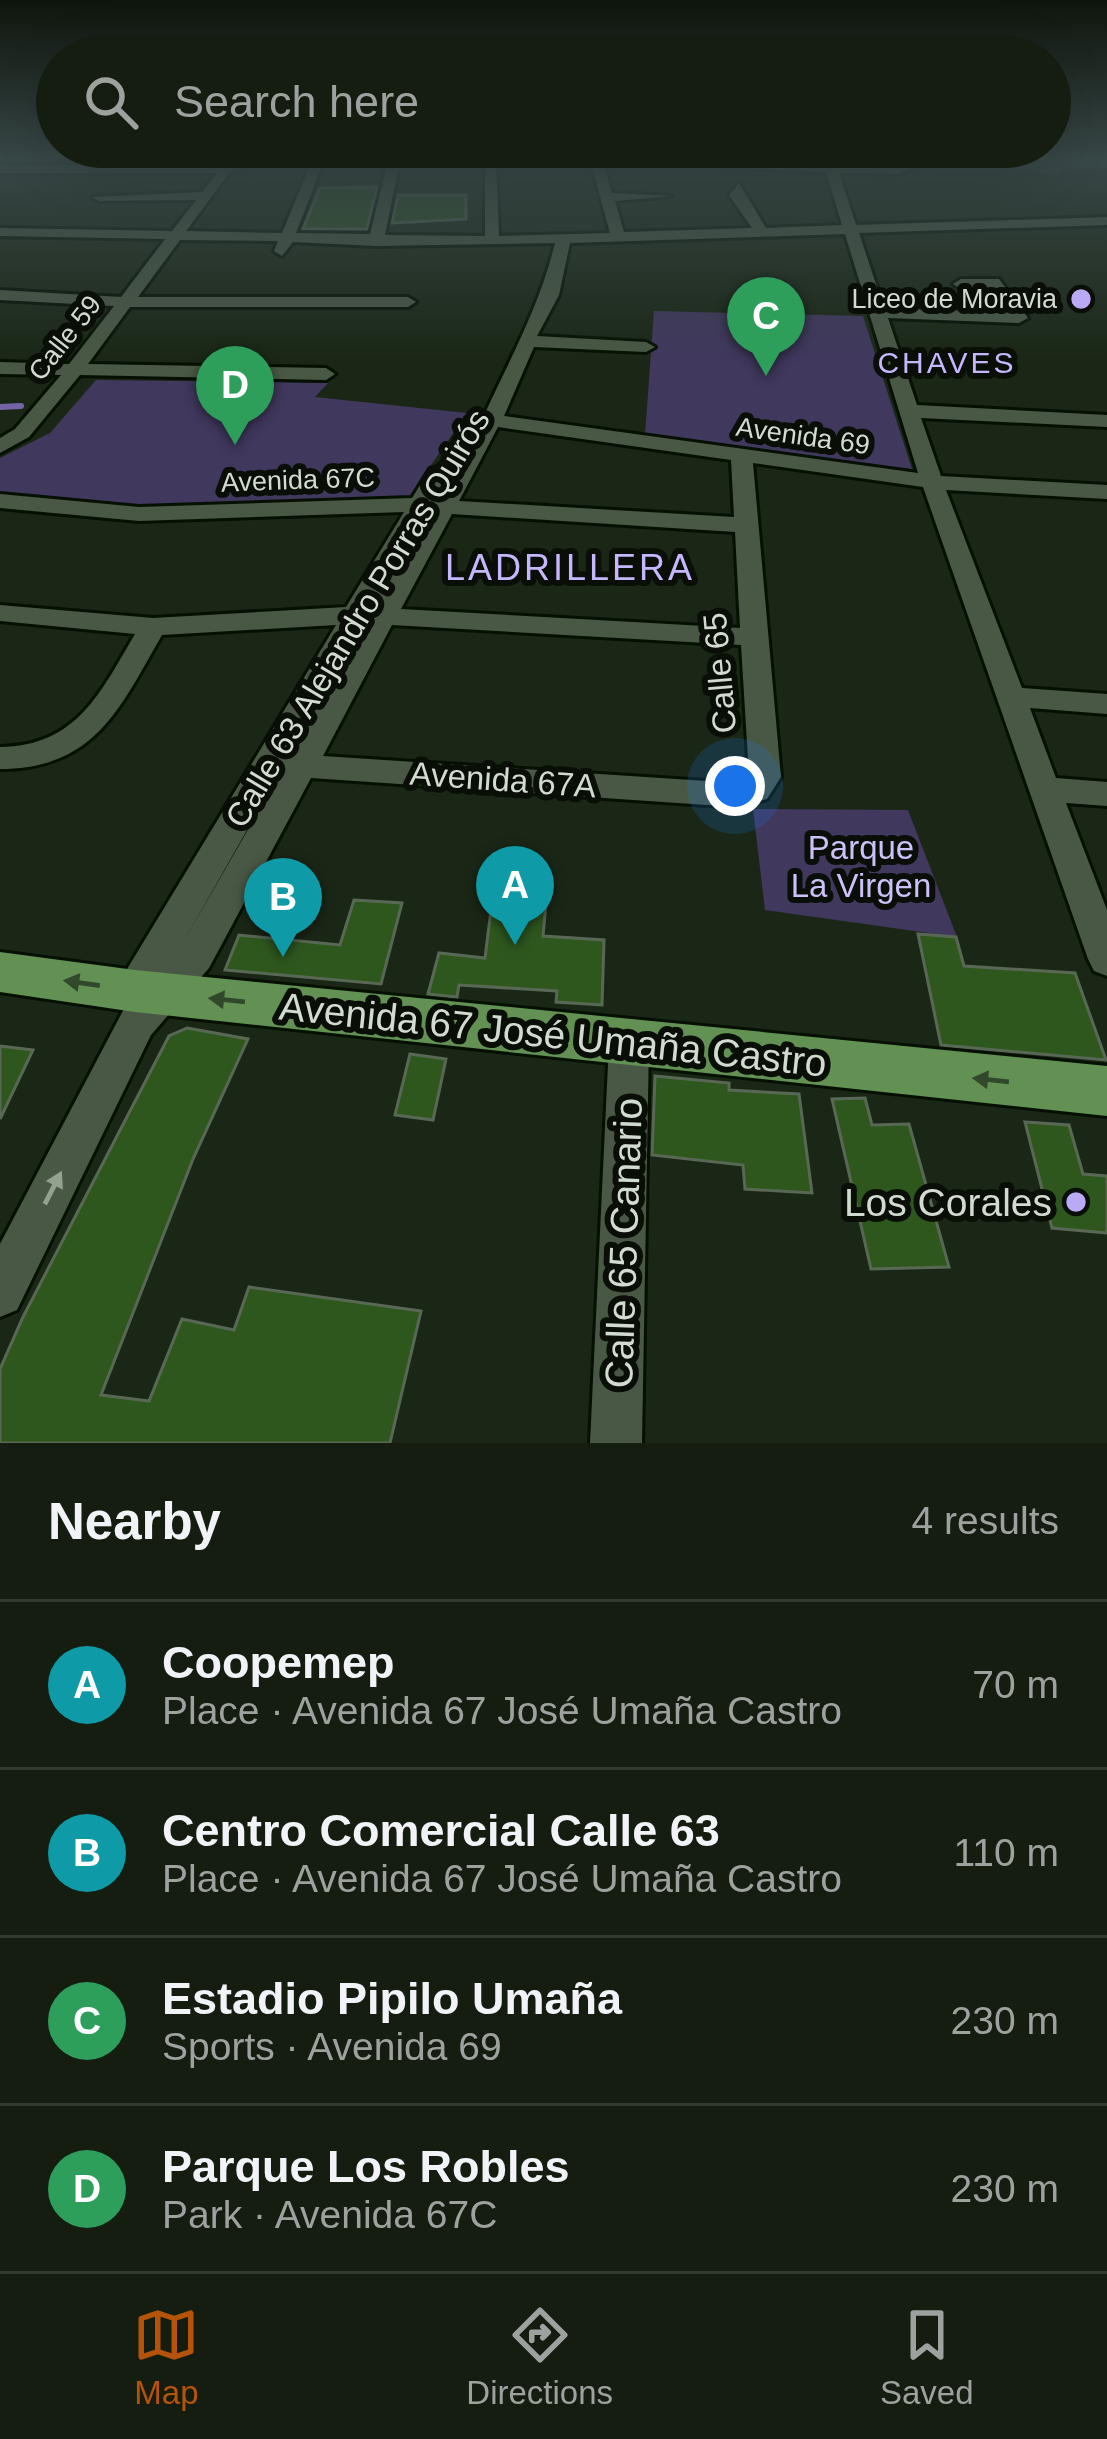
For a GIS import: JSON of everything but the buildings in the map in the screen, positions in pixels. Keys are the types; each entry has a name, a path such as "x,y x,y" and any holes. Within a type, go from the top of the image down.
{"main road":[{"name":"Avenida 67 José Umaña Castro","path":"0,972 150,992 1107,1091"}],"street":[{"name":"Calle 59","path":"0,447 22,433 184,226"},
{"path":"285,246 292,226"},
{"path":"376,242 380,226"},
{"path":"492,226 492,241"},
{"path":"615,226 618,236"},
{"path":"758,226 762,232"},
{"path":"174,240 0,232 285,246 933,226"},
{"path":"847,229 912,411 932,482 1107,959"},
{"name":"Calle 63 Alejandro Porras Quirós","path":"0,1293 150,992 196,956 286,765 429,506 527,341 551,295 563,238"},
{"path":"285,246 492,241"},
{"path":"878,313 1019,318 999,284 961,284"},
{"path":"0,295 129,302 409,302"},
{"path":"527,341 646,347"},
{"path":"0,368 69,373 326,374"},
{"path":"912,411 1107,421"},
{"name":"Avenida 69","path":"483,419 932,482 1107,492"},
{"name":"Calle 65","path":"736,795 756,790 765,777 741,454"},
{"name":"Avenida 67C","path":"0,501 139,514 429,506 743,525"},
{"path":"0,613 153,626 370,616 752,637"},
{"path":"0,758 48,756 76,742 153,626"},
{"path":"1013,697 1107,704"},
{"name":"Avenida 67A","path":"286,765 736,795"},
{"path":"1046,789 1107,794"},
{"name":"Calle 65 Canario","path":"616,1443 629,1043"}],"green space":[{"path":"654,311 863,316 912,469 645,435"},
{"path":"96,380 328,383 315,397 467,413 409,497 150,506 0,492 0,458 50,433"},
{"name":"Parque La Virgen","path":"753,809 908,810 957,937 765,910"}],"waterway":[{"path":"0,407 21,406"}],"place":[{"name":"Liceo de Moravia","path":"1081,299"},
{"name":"Estadio Pipilo Umaña","path":"766,376"},
{"name":"Parque Los Robles","path":"235,445"},
{"name":"Coopemep","path":"515,945"},
{"name":"Centro Comercial Calle 63","path":"283,957"},
{"name":"Los Corales","path":"1076,1202"}],"district":[{"name":"CHAVES","path":"947,363"},
{"name":"LADRILLERA","path":"570,567"}]}
